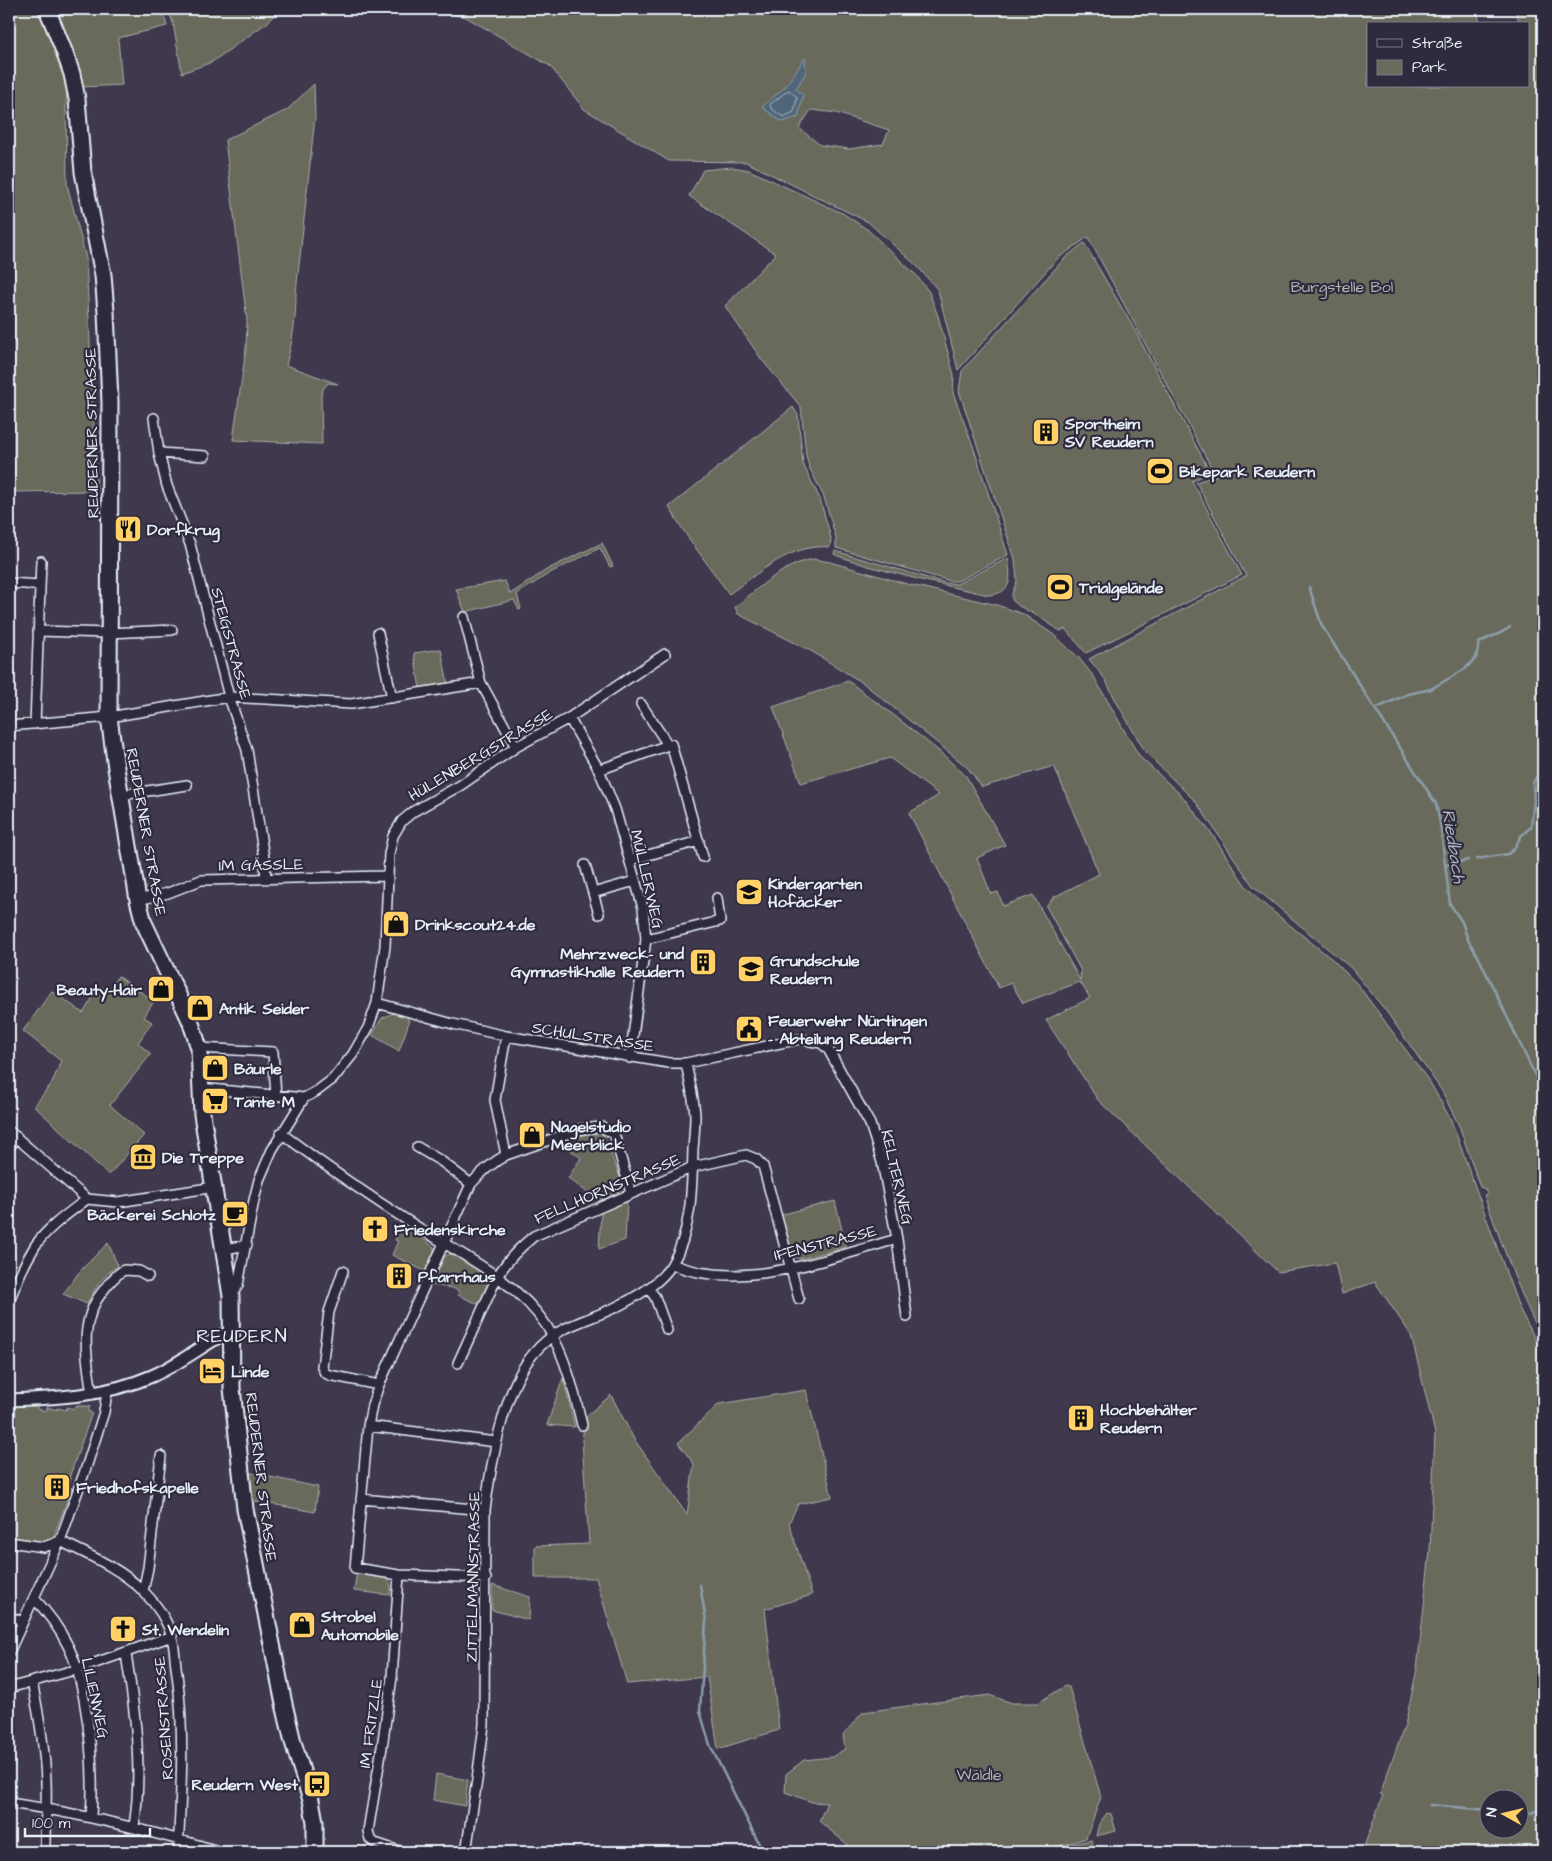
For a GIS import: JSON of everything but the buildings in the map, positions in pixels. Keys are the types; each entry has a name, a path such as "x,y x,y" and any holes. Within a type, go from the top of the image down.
{"main road":[{"name":"REUDERNER STRASSE","path":"47,9 72,74 77,99 83,172 103,275 110,402 109,717 138,900 144,923 190,1020 199,1048 202,1114 231,1296 232,1388 245,1509 284,1704 293,1742 311,1800 315,1822 315,1852"}],"street":[{"name":"STEIGSTRASSE","path":"154,418 158,453 168,486 190,544 229,697 247,750 266,879"},
{"path":"158,453 206,456"},
{"path":"35,724 41,561"},
{"path":"9,583 40,585"},
{"path":"464,617 481,683 516,747"},
{"path":"38,631 109,633 172,630"},
{"path":"378,633 392,698"},
{"name":"HÜLENBERGSTRASSE","path":"231,1296 238,1285 259,1180 272,1150 304,1098 333,1079 348,1061 368,1028 377,1003 385,946 389,854 393,836 402,821 414,811 461,785 516,747 569,718 665,654"},
{"path":"9,726 109,717 229,697 351,704 481,683"},
{"path":"641,704 668,745 671,744 703,857"},
{"name":"MÜLLERWEG","path":"569,718 599,770 615,809 643,908 646,938 630,1058"},
{"path":"599,770 668,745"},
{"path":"121,795 186,785"},
{"path":"630,860 699,841"},
{"path":"585,865 599,914"},
{"name":"IM GÄSSLE","path":"138,900 168,893 202,880 388,876"},
{"path":"593,892 636,880"},
{"path":"646,938 720,921 717,898"},
{"name":"SCHULSTRASSE","path":"377,1003 460,1026 506,1036 669,1063 686,1063 793,1040 806,1039"},
{"path":"506,1036 495,1100 506,1155"},
{"name":"KELTERWEG","path":"806,1039 821,1043 828,1049 870,1124 882,1162 897,1239 907,1317"},
{"path":"199,1048 273,1052 276,1096"},
{"name":"ZITTELMANNSTRASSE","path":"466,1852 484,1725 485,1510 496,1442 513,1388 526,1362 535,1352 561,1329 621,1305 648,1288 662,1277 672,1264 686,1225 693,1167 695,1115 686,1063"},
{"path":"200,1088 304,1098"},
{"path":"486,1578 399,1575 355,1568 368,1426 372,1405 379,1385 471,1184 481,1172 496,1160 581,1129 602,1127 614,1134 631,1193"},
{"path":"9,1131 87,1199 118,1202 215,1187"},
{"path":"281,1133 351,1185 497,1277 533,1309 552,1337 574,1390 582,1425"},
{"path":"9,1147 17,1137"},
{"path":"417,1147 441,1161 471,1184"},
{"name":"FELLHORNSTRASSE","path":"458,1363 504,1265 520,1247 534,1236 693,1167 746,1155 756,1159 763,1166 799,1299"},
{"path":"9,1302 17,1278 36,1245 57,1222 87,1199"},
{"name":"IFENSTRASSE","path":"672,1264 717,1276 734,1276 791,1268 897,1239"},
{"path":"225,1249 246,1245"},
{"path":"92,1394 85,1336 92,1307 105,1288 124,1270 139,1271 148,1276"},
{"path":"343,1271 329,1312 322,1367 324,1373 329,1375 379,1385"},
{"path":"648,1288 655,1297 667,1330"},
{"path":"9,1400 107,1392 154,1375 222,1335 232,1333"},
{"path":"9,1652 60,1541 96,1438 104,1412 107,1392"},
{"path":"368,1426 496,1442"},
{"path":"143,1591 148,1568 161,1456"},
{"path":"361,1498 485,1510"},
{"path":"9,1542 44,1547 60,1541"},
{"name":"ROSENSTRASSE","path":"60,1541 125,1576 143,1591 160,1612 172,1636 180,1694 181,1722 182,1790 178,1852"},
{"name":"IM FRITZLE","path":"399,1575 392,1677 368,1830 370,1839 375,1843 399,1852"},
{"name":"LILIENWEG","path":"34,1598 55,1623 68,1644 78,1669 93,1756 94,1784 91,1816"},
{"path":"9,1616 22,1622"},
{"path":"9,1688 126,1654 172,1636"},
{"path":"126,1654 138,1752 139,1774 134,1826"},
{"path":"32,1682 41,1722 46,1784 45,1845"},
{"path":"9,1803 91,1816 134,1826 222,1852"}],"green space":[{"path":"9,9 42,9 67,74 67,184 86,258 97,491 9,492"},
{"path":"53,9 162,9 167,26 118,38 122,85 82,87"},
{"path":"168,9 279,9 268,22 212,62 182,73 173,23"},
{"name":"Burgstelle Bol","path":"426,9 1477,9 1480,22 1367,22 1367,88 1530,88 1530,22 1519,22 1515,9 1543,9 1543,1340 1511,1268 1484,1195 1487,1194 1485,1189 1480,1187 1460,1128 1442,1091 1386,1011 1351,968 1253,886 1196,802 1146,753 1105,679 1089,659 1246,576 1196,482 1216,476 1088,237 1057,259 958,370 938,290 917,266 868,222 746,162 669,161 584,109 550,66 466,17","holes":["811,110 836,113 889,130 883,144 849,149 820,145 799,128"]},
{"path":"314,84 315,117 296,293 295,321 286,365 338,384 328,383 323,389 321,396 322,444 233,440 246,349 247,321 225,140 287,110"},
{"path":"732,167 749,170 844,214 868,230 916,275 929,292 938,316 954,375 953,393 973,446 1008,555 958,581 950,581 836,548 836,538 824,497 809,467 806,455 801,407 762,360 725,306 776,254 689,196 703,170"},
{"path":"1084,243 1132,325 1210,472 1192,481 1242,575 1086,653 1065,629 1060,631 1012,600 1012,594 1017,581 1015,559 959,391 962,371 1065,258"},
{"path":"793,407 798,415 803,464 820,499 831,538 830,547 802,550 776,561 729,594 687,536 669,507"},
{"path":"602,543 613,566 610,567 600,548 550,573 517,594 521,609 519,610 514,600 465,612 456,589 505,581 510,594 548,569"},
{"path":"835,551 945,583 957,584 1008,558 1010,578 1003,591 989,595 868,566 838,556 834,554"},
{"path":"814,559 830,562 907,584 997,605 1023,614 1054,635 1079,658 1094,677 1140,757 1182,796 1212,834 1245,885 1260,901 1333,960 1358,985 1431,1084 1451,1120 1519,1308 1543,1354 1543,1852 1362,1852 1383,1795 1380,1794 1405,1725 1417,1669 1430,1551 1435,1433 1411,1335 1375,1282 1342,1294 1335,1263 1278,1272 1098,1100 1046,1020 1090,998 1080,982 1023,1003 1011,983 999,988 909,813 939,795 890,758 801,783 773,707 848,681 940,752 966,776 1005,845 977,858 991,894 998,892 1003,906 1033,895 1080,980 1081,971 1046,906 1054,897 1099,874 1054,766 982,787 967,767 863,683 811,651 738,614 735,607 772,578 792,566"},
{"path":"441,649 448,684 420,689 414,653"},
{"path":"118,976 154,1001 144,1017 152,1022 138,1043 151,1054 110,1105 144,1135 109,1175 34,1106 52,1083 61,1061 23,1031 52,991 83,1013 100,986 109,991"},
{"path":"394,1013 407,1016 409,1022 399,1051 372,1035 382,1018"},
{"path":"595,1131 603,1134 623,1185 619,1192 599,1201 568,1178 581,1158 561,1143"},
{"path":"627,1201 625,1240 599,1249 601,1212"},
{"path":"835,1201 846,1247 800,1259 791,1255 780,1215"},
{"path":"402,1224 434,1247 434,1254 426,1272 392,1255 398,1241 395,1240"},
{"path":"108,1243 118,1266 100,1283 87,1304 63,1294 80,1271"},
{"path":"454,1254 488,1276 489,1287 480,1305 458,1295 459,1291 452,1288 431,1285 445,1256"},
{"path":"563,1378 575,1427 547,1425"},
{"path":"806,1390 832,1497 798,1504 789,1523 812,1595 765,1609 779,1730 718,1749 707,1677 627,1684 596,1578 535,1578 535,1546 589,1544 582,1440 586,1416 611,1395 634,1439 687,1515 694,1464 678,1443 719,1404"},
{"path":"37,1404 37,1409 46,1411 47,1407 66,1410 67,1407 74,1409 75,1406 90,1406 88,1411 92,1413 69,1478 71,1479 68,1487 72,1488 53,1538 44,1543 9,1538 9,1405"},
{"path":"246,1472 318,1487 315,1512 249,1500"},
{"path":"357,1571 385,1577 391,1585 390,1595 354,1591"},
{"path":"492,1585 530,1597 529,1620 492,1610"},
{"name":"Wäldle","path":"1065,1686 1069,1687 1101,1797 1086,1838 1067,1844 1025,1852 835,1852 848,1845 819,1821 827,1803 812,1802 785,1792 786,1774 804,1760 832,1757 845,1749 843,1735 863,1712 989,1695 1012,1703 1038,1703"},
{"path":"436,1774 468,1780 465,1806 433,1800"},
{"path":"1107,1813 1111,1814 1116,1831 1096,1836 1099,1824"},
{"path":"1091,1840 1095,1852 1032,1852"}],"water":[{"path":"805,58 806,72 796,89 803,95 798,117 782,122 762,107 785,87"}],"waterway":[{"path":"550,12 553,9"},
{"name":"Riedbach","path":"1309,587 1322,626 1436,804 1450,904 1462,922 1468,940 1479,958 1543,1092"},
{"path":"1375,709 1408,694 1431,689 1465,669 1476,658 1479,643 1510,627"},
{"path":"1476,859 1508,854 1514,849 1521,836 1531,827 1534,801 1533,783 1543,765"},
{"path":"1446,865 1468,860"},
{"path":"700,1585 706,1621 700,1711 710,1745 763,1852"},
{"path":"1430,1805 1480,1809"},
{"path":"1530,1813 1543,1808"}],"place":[{"name":"Sportheim SV Reudern","path":"1046,432"},
{"name":"Bikepark Reudern","path":"1160,471"},
{"name":"Dorfkrug","path":"128,529"},
{"name":"Trialgelände","path":"1060,587"},
{"name":"Kindergarten Hofäcker","path":"749,892"},
{"name":"Drinkscout24.de","path":"396,924"},
{"name":"Mehrzweck- und Gymnastikhalle Reudern","path":"703,962"},
{"name":"Grundschule Reudern","path":"751,969"},
{"name":"Beauty-Hair","path":"161,989"},
{"name":"Antik Seider","path":"200,1008"},
{"name":"Feuerwehr Nürtingen - Abteilung Reudern","path":"749,1029"},
{"name":"Bäurle","path":"215,1068"},
{"name":"Tante M","path":"215,1101"},
{"name":"Nagelstudio Meerblick","path":"532,1135"},
{"name":"Die Treppe","path":"143,1157"},
{"name":"Bäckerei Schlotz","path":"235,1214"},
{"name":"Friedenskirche","path":"375,1229"},
{"name":"Pfarrhaus","path":"399,1276"},
{"name":"Linde","path":"212,1371"},
{"name":"Hochbehälter Reudern","path":"1081,1418"},
{"name":"Friedhofskapelle","path":"57,1487"},
{"name":"Strobel Automobile","path":"302,1625"},
{"name":"St. Wendelin","path":"123,1629"},
{"name":"Reudern West","path":"317,1784"}],"district":[{"name":"REUDERN","path":"242,1335"}]}
